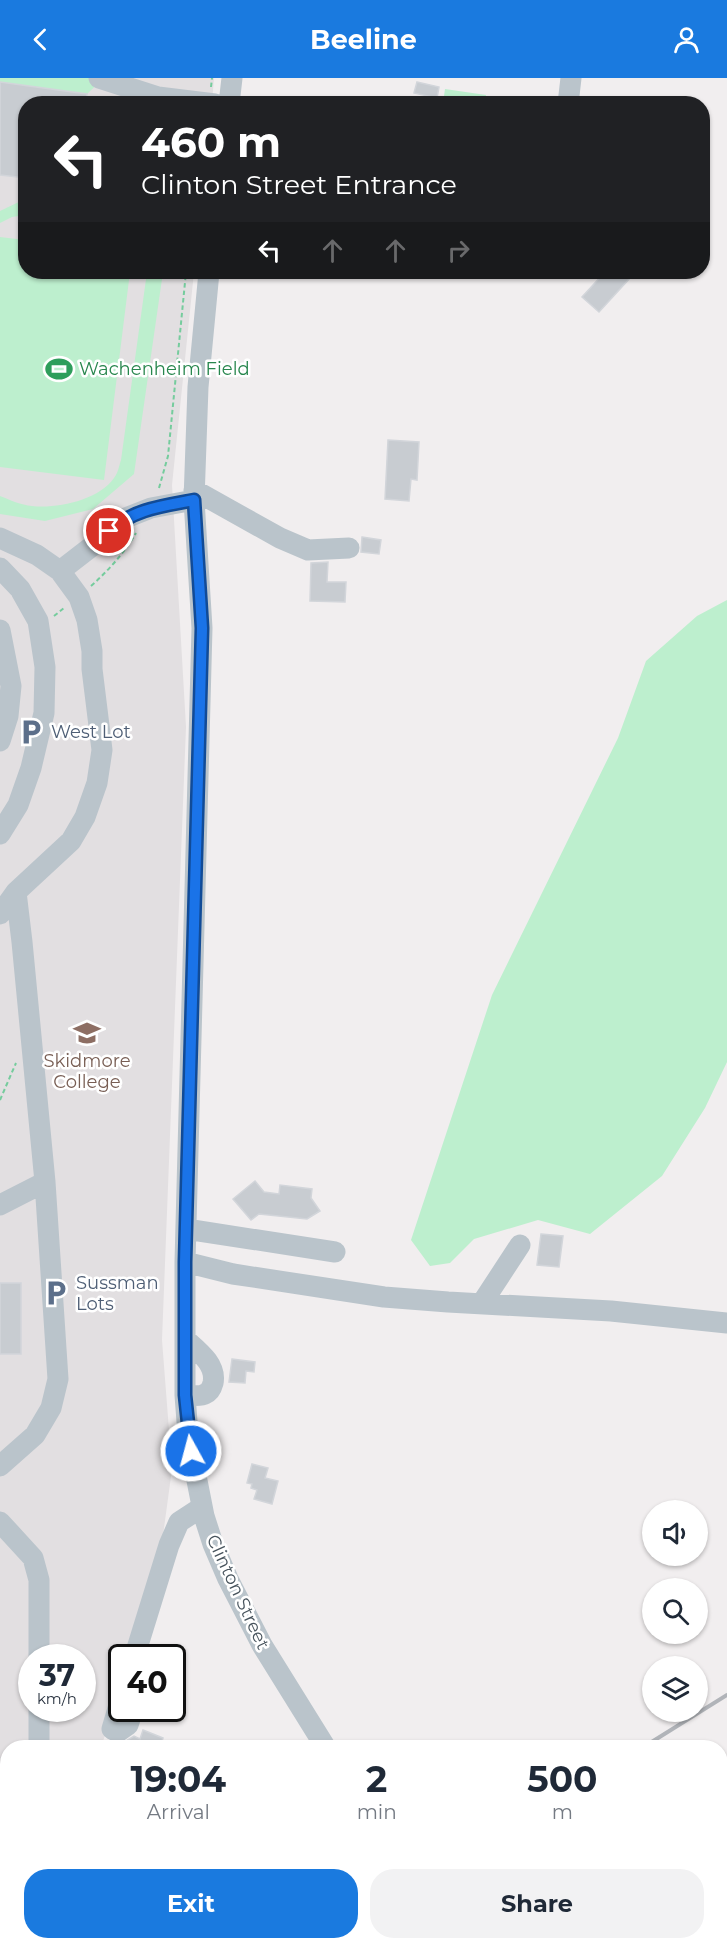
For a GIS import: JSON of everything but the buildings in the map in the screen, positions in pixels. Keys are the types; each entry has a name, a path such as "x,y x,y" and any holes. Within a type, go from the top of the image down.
{"street":[{"path":"99,78 155,96"},
{"path":"230,96 232,78"},
{"path":"569,96 571,78"},
{"name":"Clinton Street","path":"208,279 198,387 194,495 202,628 185,1262 184,1339 188,1435 202,1507 213,1544 262,1645 321,1740"},
{"path":"60,571 123,519 194,495 308,550 349,548"},
{"path":"0,538 37,555 60,571 79,597 87,620 92,651 92,669 102,750 97,783 85,816 71,841 16,892 0,914"},
{"path":"0,568 20,589 38,621 45,667 44,713 31,768 18,805 0,834"},
{"path":"0,630 11,686 8,717 0,741"},
{"path":"0,1466 35,1435 51,1408 58,1379 45,1182 16,892"},
{"path":"0,1205 45,1182"},
{"path":"186,1229 335,1252"},
{"path":"482,1304 520,1245"},
{"path":"185,1262 233,1274 384,1297 621,1312 727,1323"},
{"path":"184,1339 201,1354 211,1367 214,1378 211,1390 204,1395 185,1395"},
{"path":"138,1644 169,1545 179,1522 202,1507"},
{"path":"0,1522 33,1558 39,1580 39,1644"},
{"path":"39,1722 39,1740"},
{"path":"114,1722 112,1729 118,1732 129,1722"}],"path":[{"path":"79,597 108,571 130,543 151,508 163,478 168,456 185,279"}],"shaded area":[{"name":"Skidmore College","path":"0,78 214,78 213,96 18,96 18,279 193,279 172,485 186,727 162,1340 172,1469 156,1587 136,1644 108,1644 109,1722 103,1740 0,1740"}],"green space":[{"path":"0,78 104,78 87,94 0,82"},
{"path":"445,89 486,95 486,96 444,96"},
{"path":"18,202 18,216 0,223 0,211"},
{"name":"Wachenheim Field","path":"0,237 18,239 18,279 129,279 104,480 0,467"},
{"path":"146,279 162,279 134,474 93,509 45,521 0,514 0,496 42,507 65,504 88,497 107,486 115,476 121,460"},
{"path":"727,600 727,1062 705,1108 662,1176 590,1234 538,1220 474,1239 450,1263 430,1266 411,1240 492,995 618,738 646,661 697,616"}],"railway":[{"path":"655,1740 727,1695"}],"place":[{"name":"Wachenheim Field","path":"59,369"},
{"name":"West Lot","path":"31,732"},
{"name":"Skidmore College","path":"87,1033"},
{"name":"Sussman Lots","path":"56,1293"}],"route":[{"path":"109,531 123,519 151,508 194,500 202,628 185,1262 185,1395 191,1451"}]}
